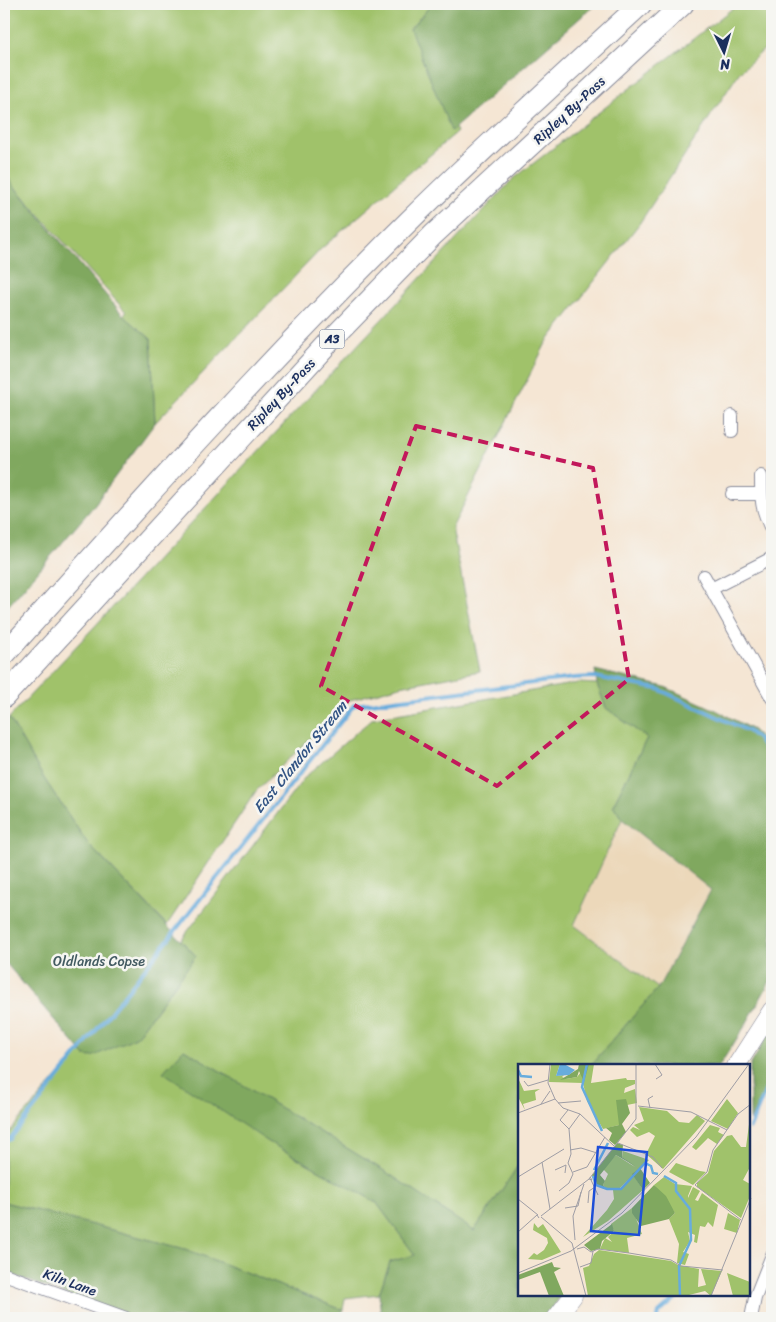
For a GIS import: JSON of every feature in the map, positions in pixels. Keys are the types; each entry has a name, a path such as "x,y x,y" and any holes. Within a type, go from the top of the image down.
{"highway":[{"name":"Ripley By-Pass","path":"4,655 307,324 411,219 641,4"},
{"name":"Ripley By-Pass","path":"4,696 324,347 433,235 683,4"}],"main road":[{"path":"737,1064 772,1010"},
{"path":"556,1318 572,1297"}],"street":[{"path":"732,416 732,431"},
{"path":"761,476 763,512 772,531"},
{"path":"732,494 761,494"},
{"path":"711,589 772,558"},
{"path":"704,576 770,690"},
{"path":"752,1318 755,1298 772,1255"},
{"name":"Kiln Lane","path":"4,1274 126,1318"}],"highlighted area":[{"path":"416,426 593,468 629,679 497,786 321,686"}],"shaded area":[{"path":"622,819 711,890 658,988 574,925"}],"green space":[{"path":"4,4 432,4 410,29 457,132 322,248 155,423 151,339 123,315 126,312 12,184 4,171"},
{"path":"432,4 596,4 451,131 410,29"},
{"path":"738,4 772,4 772,42 739,73 639,224 546,343 452,528 480,671 400,686 350,700 256,791 167,925 88,844 45,780 9,718 512,180"},
{"path":"4,171 12,184 123,315 151,339 155,423 92,508 4,611"},
{"path":"595,670 665,687 716,710 753,730 772,749 772,978 745,1026 720,1064 592,1064 658,988 711,890 622,819 613,805 647,738 606,708 597,684"},
{"path":"578,683 597,684 606,708 647,738 613,805 622,819 574,925 658,988 592,1064 518,1064 518,1166 474,1231 386,1172 184,1049 267,1141 376,1202 415,1255 390,1262 379,1294 345,1298 343,1310 185,1249 4,1202 4,1138 80,1051 85,1056 136,1037 196,956 181,940 305,777 373,718"},
{"name":"Oldlands Copse","path":"9,718 45,780 88,844 196,956 136,1037 92,1057 85,1056 4,961 4,724"},
{"path":"772,1027 772,1077 751,1119 751,1064"},
{"path":"184,1049 386,1172 474,1231 518,1166 518,1297 560,1297 545,1318 381,1318 379,1294 390,1262 415,1255 376,1202 267,1141 163,1072"},
{"path":"4,1202 185,1249 343,1310 342,1318 132,1318 4,1272"}],"waterway":[{"name":"East Clandon Stream","path":"4,1141 10,1139 354,705 595,677 658,689 748,731 758,739 772,759"},
{"name":"East Clandon Stream","path":"751,1126 772,1075"},
{"name":"East Clandon Stream","path":"658,1318 659,1313 676,1297"}]}
